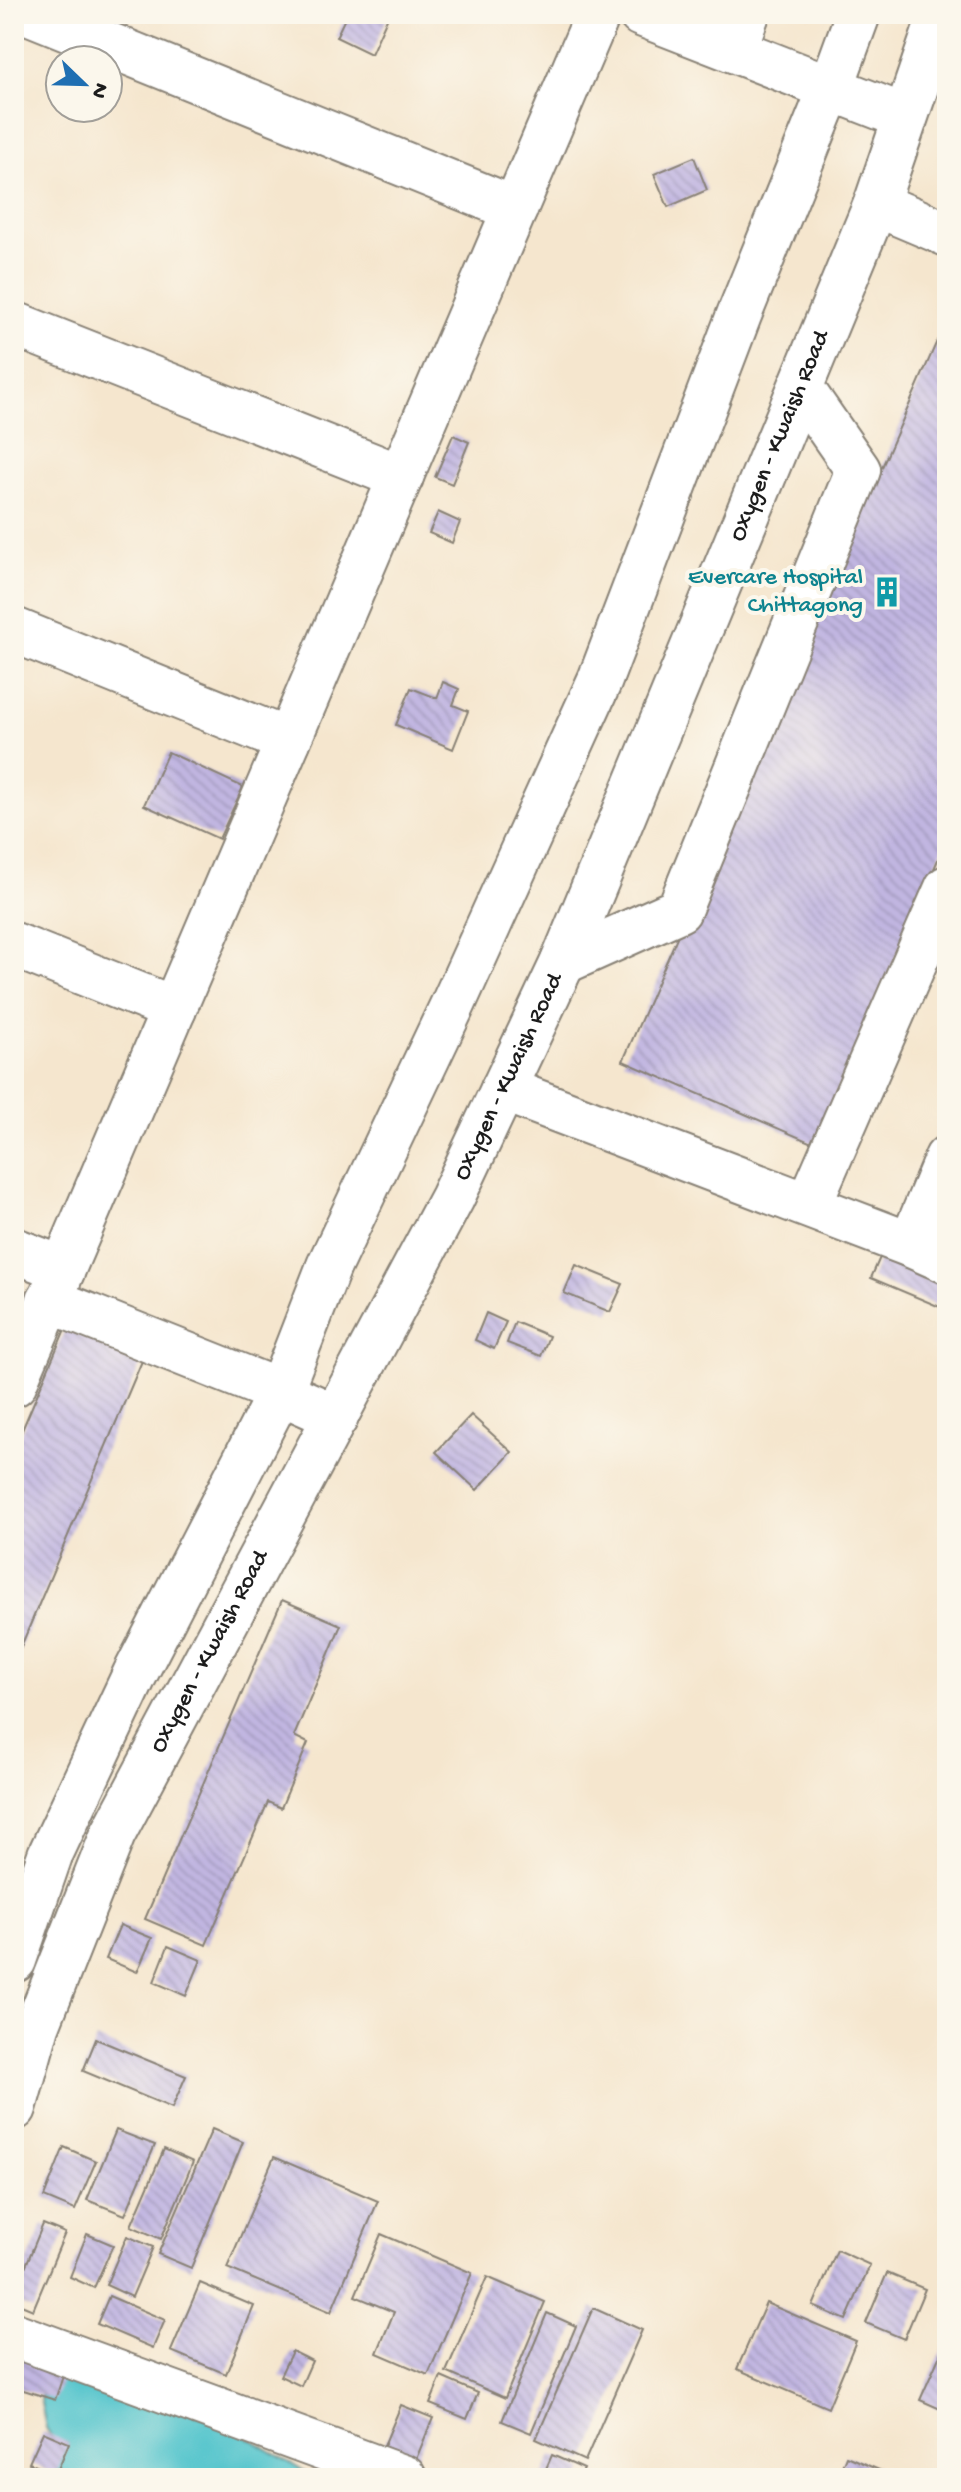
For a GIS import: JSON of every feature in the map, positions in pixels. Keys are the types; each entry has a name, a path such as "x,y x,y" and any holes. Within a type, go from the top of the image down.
{"street":[{"path":"33,14 515,209"},
{"path":"14,1384 598,14"},
{"path":"641,14 740,32 831,88 905,117"},
{"path":"14,1960 50,1855 135,1674 280,1392 329,1266 454,1002 600,680 858,14"},
{"name":"Oxygen - Kwaish Road","path":"14,2108 37,2026 113,1834 452,1198 563,962 876,204 941,14"},
{"path":"876,204 947,234"},
{"path":"14,324 401,477"},
{"path":"563,962 679,910 858,470 801,388"},
{"path":"14,630 288,741"},
{"path":"814,1193 947,888"},
{"path":"14,945 174,1009"},
{"path":"503,1089 929,1253 947,1158"},
{"path":"14,1250 56,1285 336,1417"},
{"path":"14,2335 404,2478"}],"water":[{"path":"62,2367 230,2426 314,2478 49,2478 59,2448 46,2428 40,2398"}],"building":[{"path":"347,14 389,14 371,54 336,37"},
{"path":"694,157 707,190 668,207 654,174"},
{"name":"Evercare Hospital Chittagong","path":"937,341 947,346 947,839 814,1144 623,1061"},
{"path":"453,435 469,442 452,484 435,477"},
{"path":"438,512 460,522 452,543 429,533"},
{"path":"443,682 459,689 453,705 468,711 453,749 396,725 411,688 437,698"},
{"path":"168,752 243,787 219,839 144,805"},
{"path":"884,1248 947,1275 947,1310 871,1278"},
{"path":"576,1265 623,1284 610,1312 564,1293"},
{"path":"486,1313 506,1322 494,1349 475,1340"},
{"path":"515,1322 549,1336 541,1356 507,1343"},
{"path":"65,1329 142,1361 14,1663 14,1449"},
{"path":"471,1415 512,1452 477,1490 436,1452"},
{"path":"282,1600 341,1625 294,1736 308,1743 281,1808 268,1802 206,1945 145,1919"},
{"path":"120,1925 152,1938 137,1972 106,1959"},
{"path":"168,1946 201,1960 186,1996 154,1982"},
{"path":"96,2039 186,2076 172,2108 83,2071"},
{"path":"212,2129 243,2142 191,2268 158,2254"},
{"path":"116,2130 155,2145 125,2215 87,2200"},
{"path":"64,2147 96,2161 75,2210 44,2197"},
{"path":"164,2149 193,2162 161,2239 131,2226"},
{"path":"274,2157 378,2201 331,2312 227,2268"},
{"path":"43,2224 65,2233 33,2310 14,2302 14,2294"},
{"path":"87,2234 113,2245 94,2288 70,2277"},
{"path":"381,2234 472,2273 428,2375 377,2353 394,2312 355,2296"},
{"path":"127,2236 153,2247 132,2297 106,2285"},
{"path":"837,2250 870,2265 846,2320 813,2306"},
{"path":"887,2273 925,2289 904,2339 866,2323"},
{"path":"487,2277 545,2302 505,2398 446,2372"},
{"path":"200,2283 254,2306 226,2374 171,2351"},
{"path":"109,2296 165,2320 153,2348 97,2324"},
{"path":"766,2303 856,2341 828,2408 737,2369"},
{"path":"593,2308 642,2330 585,2461 536,2439"},
{"path":"547,2313 576,2326 531,2433 502,2421"},
{"path":"944,2346 947,2347 947,2412 920,2400"},
{"path":"292,2351 312,2361 301,2386 280,2376"},
{"path":"14,2353 65,2370 55,2400 14,2387"},
{"path":"441,2377 478,2393 467,2419 430,2404"},
{"path":"401,2405 433,2418 412,2469 380,2455"},
{"path":"43,2432 69,2443 56,2474 29,2463"},
{"path":"552,2455 584,2469 580,2478 542,2478"},
{"path":"846,2456 898,2478 837,2478"}],"place":[{"name":"Evercare Hospital Chittagong","path":"887,592"}]}
